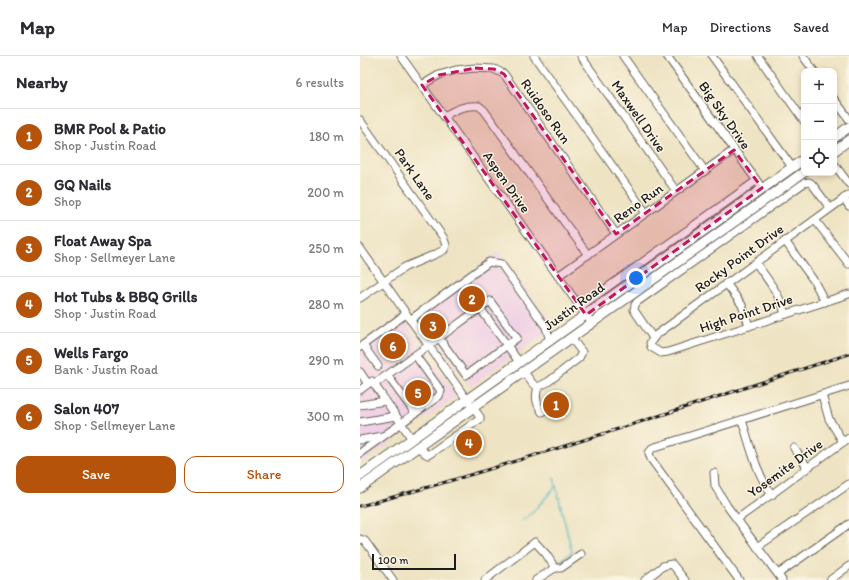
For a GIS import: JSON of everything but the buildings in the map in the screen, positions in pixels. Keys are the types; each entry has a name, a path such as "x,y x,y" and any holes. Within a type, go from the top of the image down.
{"main road":[{"path":"837,136 849,127"},
{"path":"837,149 849,140"},
{"name":"Justin Road","path":"360,476 550,341 583,311 759,185 801,161"},
{"name":"Justin Road","path":"360,488 801,174"},
{"path":"523,371 524,366 550,341"}],"street":[{"name":"Aspen Drive","path":"401,56 592,323"},
{"path":"534,56 646,213"},
{"name":"Maxwell Drive","path":"581,56 676,191"},
{"path":"622,56 705,171"},
{"name":"Big Sky Drive","path":"667,56 759,185"},
{"path":"712,56 792,167"},
{"path":"758,56 801,117"},
{"path":"803,56 812,68"},
{"name":"Ruidoso Run","path":"422,85 439,75 456,70 475,68 494,69 504,74 616,234"},
{"path":"837,103 849,119"},
{"path":"444,116 465,106 479,106 484,110 588,255"},
{"name":"Park Lane","path":"360,120 443,237 446,245 444,250 405,267 384,282"},
{"name":"Reno Run","path":"558,276 734,150"},
{"path":"837,168 849,184"},
{"path":"653,338 634,310 637,302 804,183 809,182 812,184 830,208"},
{"path":"846,197 849,206"},
{"name":"Rocky Point Drive","path":"653,338 846,197"},
{"path":"815,220 849,264"},
{"path":"785,241 814,281 825,302"},
{"path":"360,248 472,408 480,417 480,419 428,455 418,447"},
{"path":"378,366 361,346 408,317 489,262 501,264 546,327 550,341"},
{"path":"756,263 778,295 785,314"},
{"path":"360,298 384,282"},
{"path":"726,284 742,305 749,326"},
{"name":"High Point Drive","path":"653,338 650,343 651,347 660,353 668,352 849,294"},
{"path":"360,390 387,375 428,345 490,301 517,338 466,375 438,338"},
{"path":"480,308 519,362"},
{"path":"542,412 538,406 535,396 538,387 548,382 579,358 582,352 571,338"},
{"path":"360,453 439,396 441,391 415,355"},
{"path":"446,370 457,362"},
{"path":"523,371 533,384 538,387"},
{"path":"360,372 385,401 412,439"},
{"path":"387,375 415,414"},
{"path":"739,580 651,459 649,453 652,448 849,386"},
{"path":"822,395 829,419 846,440"},
{"path":"360,405 385,401"},
{"path":"360,422 396,416"},
{"path":"742,420 764,484 772,495"},
{"path":"360,440 384,436"},
{"name":"Yosemite Drive","path":"737,519 846,440"},
{"path":"794,448 807,467"},
{"path":"714,473 715,486 737,519 780,577 849,524"},
{"path":"758,547 849,484"},
{"path":"360,539 365,541 393,580"},
{"path":"485,580 535,542 546,554 555,568"},
{"path":"536,580 555,568 561,568 581,554"},
{"path":"645,580 664,566 672,564 678,569 685,580"},
{"path":"830,580 849,566"}],"highlighted area":[{"path":"475,68 494,69 504,74 616,234 734,150 762,188 586,315 422,85 439,75"}],"shaded area":[{"path":"499,252 554,327 470,387 416,313"},
{"path":"401,316 457,396 360,464 360,344"}],"waterway":[{"path":"554,478 572,552 558,562"},
{"path":"523,520 532,513 555,487"}],"railway":[{"path":"360,506 545,452 849,354"}],"place":[{"name":"GQ Nails","path":"472,299"},
{"name":"Float Away Spa","path":"433,326"},
{"name":"Salon 407","path":"393,346"},
{"name":"Wells Fargo","path":"418,393"},
{"name":"BMR Pool & Patio","path":"556,405"},
{"name":"Hot Tubs & BBQ Grills","path":"469,443"}]}
